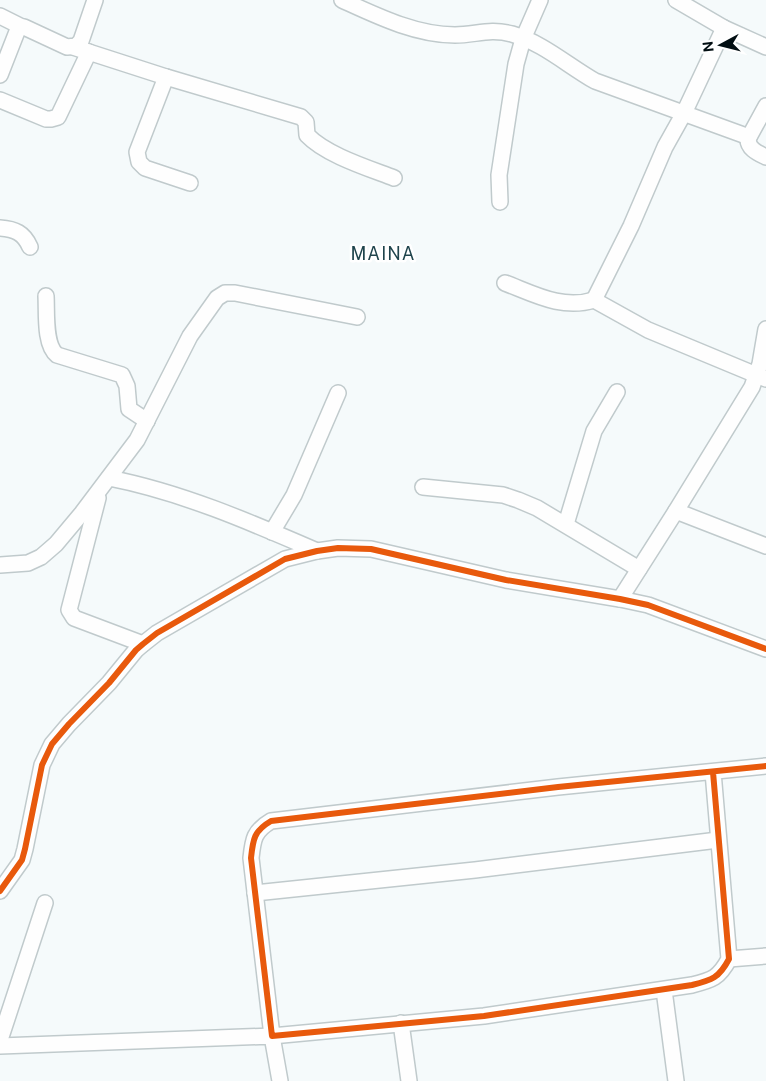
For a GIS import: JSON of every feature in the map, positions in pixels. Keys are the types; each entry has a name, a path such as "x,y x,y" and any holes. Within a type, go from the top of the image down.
{"street":[{"path":"73,47 81,41 95,0"},
{"path":"342,0 383,19 427,31 456,35 489,30 514,34 554,53 582,74 595,81 749,137"},
{"path":"500,202 499,174 516,64 540,0"},
{"path":"676,0 724,28 766,48"},
{"path":"0,16 68,47 302,117 306,122 307,135 314,141 351,161 394,178"},
{"path":"0,75 17,30 22,27"},
{"path":"594,300 631,226 665,147 684,113 724,28"},
{"path":"0,100 46,119 58,117 89,52"},
{"path":"166,77 138,152 138,158 145,168 190,183"},
{"path":"766,106 749,137 749,146 766,157"},
{"path":"0,228 11,229 22,234 30,247"},
{"path":"505,283 554,302 571,304 594,300 648,330 761,377"},
{"path":"0,565 28,563 40,557 56,544 137,440 190,336 217,298 225,293 235,293 356,316"},
{"path":"46,296 48,338 52,352 122,375 126,386 129,409 146,422"},
{"path":"620,598 752,387 761,377 760,364 766,329"},
{"path":"566,524 594,431 617,392"},
{"path":"272,532 294,495 338,393"},
{"path":"104,484 140,484 252,523 317,551"},
{"path":"104,484 69,610 74,618 143,644"},
{"path":"423,487 503,495 537,508 639,569"},
{"path":"676,511 766,546"},
{"path":"0,891 22,860 26,849 42,765 52,744 69,724 109,683 136,650 157,633 285,559 338,548 371,549 506,580 620,598 648,605 766,649"},
{"path":"279,1081 251,858 252,845 256,833 262,826 271,821 558,787 766,766"},
{"path":"0,1046 272,1036 484,1016 692,986 715,979 725,968 729,959 713,772"},
{"path":"255,893 475,870 718,840"},
{"path":"0,1040 45,903"},
{"path":"729,959 766,956"},
{"path":"664,990 676,1081"},
{"path":"401,1023 408,1081"}],"cycle path":[{"path":"0,891 22,860 42,765 52,744 69,724 109,683 136,650 157,633 285,559 338,548 371,549 506,580 648,605 766,649"},
{"path":"713,772 729,959 722,970 714,977 705,982 692,985 484,1016 272,1036 251,858 255,836 261,828 271,821 558,787 766,766"}],"district":[{"name":"MAINA","path":"383,254"}]}
